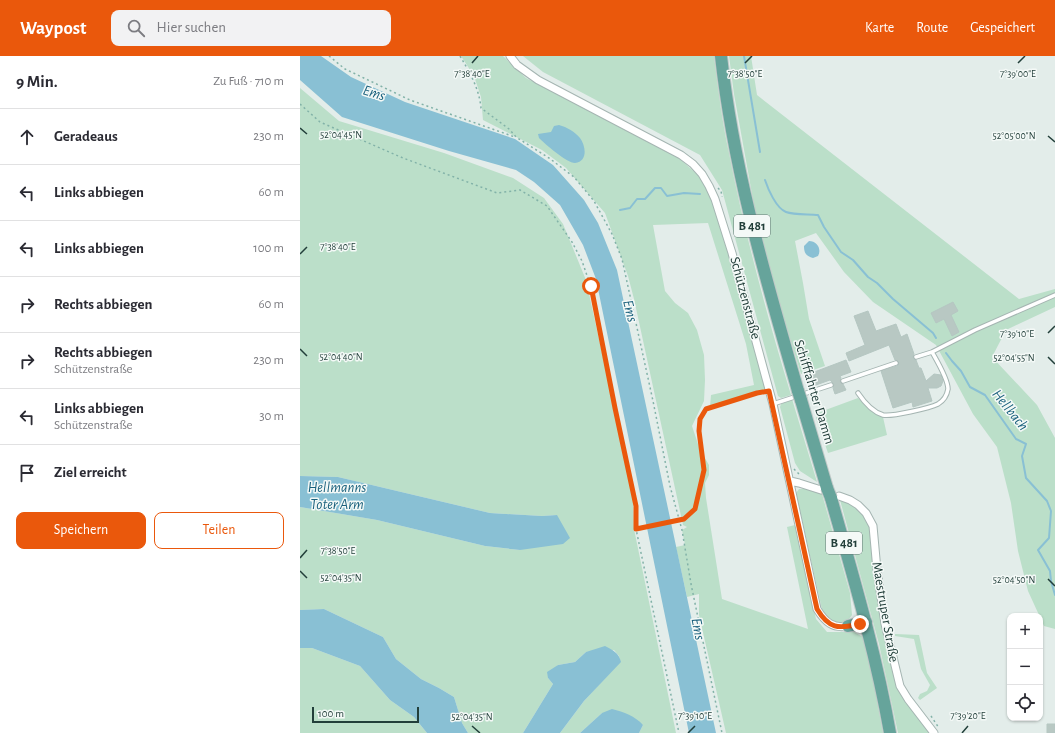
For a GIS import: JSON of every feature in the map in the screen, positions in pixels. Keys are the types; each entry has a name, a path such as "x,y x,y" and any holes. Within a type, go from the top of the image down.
{"main road":[{"name":"Schifffahrter Damm","path":"721,56 734,146 745,199 772,304 866,622 883,692 890,733"},
{"path":"848,626 866,622"}],"street":[{"name":"Schützenstraße","path":"510,56 517,65 538,80 681,155 693,164 702,174 715,199 732,253 773,404 817,609 822,618 830,625 840,628 848,626"},
{"name":"Maestruper Straße","path":"790,481 799,482 850,500 866,513 873,526 876,570 892,660 900,686 908,699 937,731"}],"lane":[{"path":"916,357 932,352 975,330 1055,295"},
{"path":"858,393 872,408 887,416 938,404 945,397 948,388 946,380 932,352"},
{"path":"843,381 896,363"},
{"path":"773,404 831,385"}],"path":[{"path":"329,56 345,69 410,100 516,137 549,158 574,177 594,201 612,234 622,259 670,486 679,520 722,733"},
{"path":"460,56 476,85 481,108 509,129 516,137"},
{"path":"300,104 320,122 403,158 497,192 520,190 547,206 572,242 582,261 591,286 636,506 638,529 679,733"},
{"path":"717,186 721,191 723,198"},
{"path":"638,529 684,519 695,509 704,470 699,431 700,419 706,409 757,393 769,391"},
{"path":"792,467 805,479"},
{"path":"930,715 937,731"}],"green space":[{"path":"461,56 503,56 526,78 680,159 699,176 713,200 746,315 766,392 710,407 711,395 754,385 746,344 708,223 653,225 665,291 675,303 688,313 697,330 704,355 704,401 692,426 700,450 709,465 709,475 705,483 706,498 722,599 808,629 787,527 795,525 816,619 827,632 854,632 863,637 867,647 883,733 726,733 699,615 699,594 687,597 676,547 685,545 682,530 687,527 683,525 634,299 628,276 605,213 566,168 542,150 483,120 481,97 474,76"},
{"path":"523,56 714,56 724,129 735,184 749,245 791,395 781,398 778,396 722,190 700,155 543,72"},
{"path":"729,56 751,56 757,95 1019,299 1055,289 1055,307 1006,330 992,357 1037,405 1055,438 1055,629 1044,626 1043,613 1038,613 1028,591 1018,551 1011,503 997,447 973,414 936,345 873,302 844,272 816,233 795,241 809,319 825,366 801,374 761,244 734,94"},
{"path":"300,88 339,121 444,153 513,178 544,198 563,224 586,280 626,462 633,500 634,529 676,733 639,733 643,725 602,713 580,733 560,733 584,701 620,662 619,656 614,650 586,652 575,662 558,665 548,678 553,684 523,733 468,733 462,723 454,697 421,679 396,659 383,637 324,609 300,610 300,507 377,520 485,546 520,550 557,515 542,516 490,513 338,477 300,476"},
{"path":"858,398 873,412 883,417 887,435 828,453 816,418 820,412"},
{"path":"792,399 817,482 800,471 795,463 780,407 781,404"},
{"path":"799,489 806,489 822,494 850,593 852,615 841,624 830,621 823,614 796,493"},
{"path":"840,500 849,503 858,509 870,528 872,553 886,642 895,682 904,700 930,733 898,733 879,644"},
{"path":"895,634 919,635 927,673 937,688 920,700 918,698 920,694 927,691 930,685 921,669 914,639 895,636"},
{"path":"300,648 312,648 360,666 390,700 414,717 427,733 300,733"}],"water":[{"name":"Ems","path":"300,56 321,56 351,77 405,102 515,139 553,165 584,200 598,223 617,270 716,733 689,733 596,279 583,245 560,205 534,182 516,170 449,151 342,117 300,80"},
{"path":"559,125 573,132 582,141 585,153 582,160 579,162 575,163 567,160 556,153 539,138 538,134 551,132 554,126"},
{"path":"809,241 814,242 818,246 818,256 813,258 804,251 804,246"},
{"name":"Hellmanns Toter Arm","path":"300,476 338,477 490,513 542,516 557,515 570,538 563,544 520,550 485,546 377,520 300,507"},
{"path":"324,609 383,637 396,659 421,679 454,697 462,723 468,733 427,733 414,717 390,700 360,666 312,648 300,648 300,610"},
{"path":"605,646 617,654 621,662 584,701 560,733 523,733 553,684 548,678 547,672 558,665 575,662 586,652"},
{"path":"612,709 629,715 640,722 643,725 639,733 580,733 602,713"}],"pier":[{"path":"673,520 673,523 645,529 644,526"}],"building":[{"path":"953,302 958,311 951,315 959,332 952,336 944,319 936,323 931,313"},
{"path":"868,311 876,331 896,324 901,337 907,334 914,354 913,358 916,360 919,368 921,368 926,381 934,374 941,375 943,381 941,386 937,388 928,388 932,401 913,407 912,402 893,408 881,371 899,364 898,361 895,360 889,345 849,361 846,353 865,345 854,316"},
{"path":"846,360 851,372 840,376 840,381 846,390 835,394 833,388 834,384 830,380 813,386 809,374"},
{"path":"1047,724 1055,724 1055,733 1047,733"}],"waterway":[{"path":"744,56 760,152"},
{"name":"Hellbach","path":"765,180 773,198 782,210 793,214 818,215 824,227 841,252 853,260 868,277 877,283 893,299 933,333 936,338"},
{"name":"Hellbach","path":"620,210 630,208 637,199 645,199 655,188 661,188 667,196 684,193 700,194"},
{"name":"Hellbach","path":"946,353 961,371 970,387 985,395 1016,439 1026,444 1022,456 1026,478 1047,501 1051,511 1049,538 1038,550 1050,571 1055,595"}],"route":[{"path":"591,286 636,506 636,529 684,519 695,509 704,470 699,431 700,419 706,409 757,393 769,391 817,609 822,618 830,625 840,628 860,624"}]}
